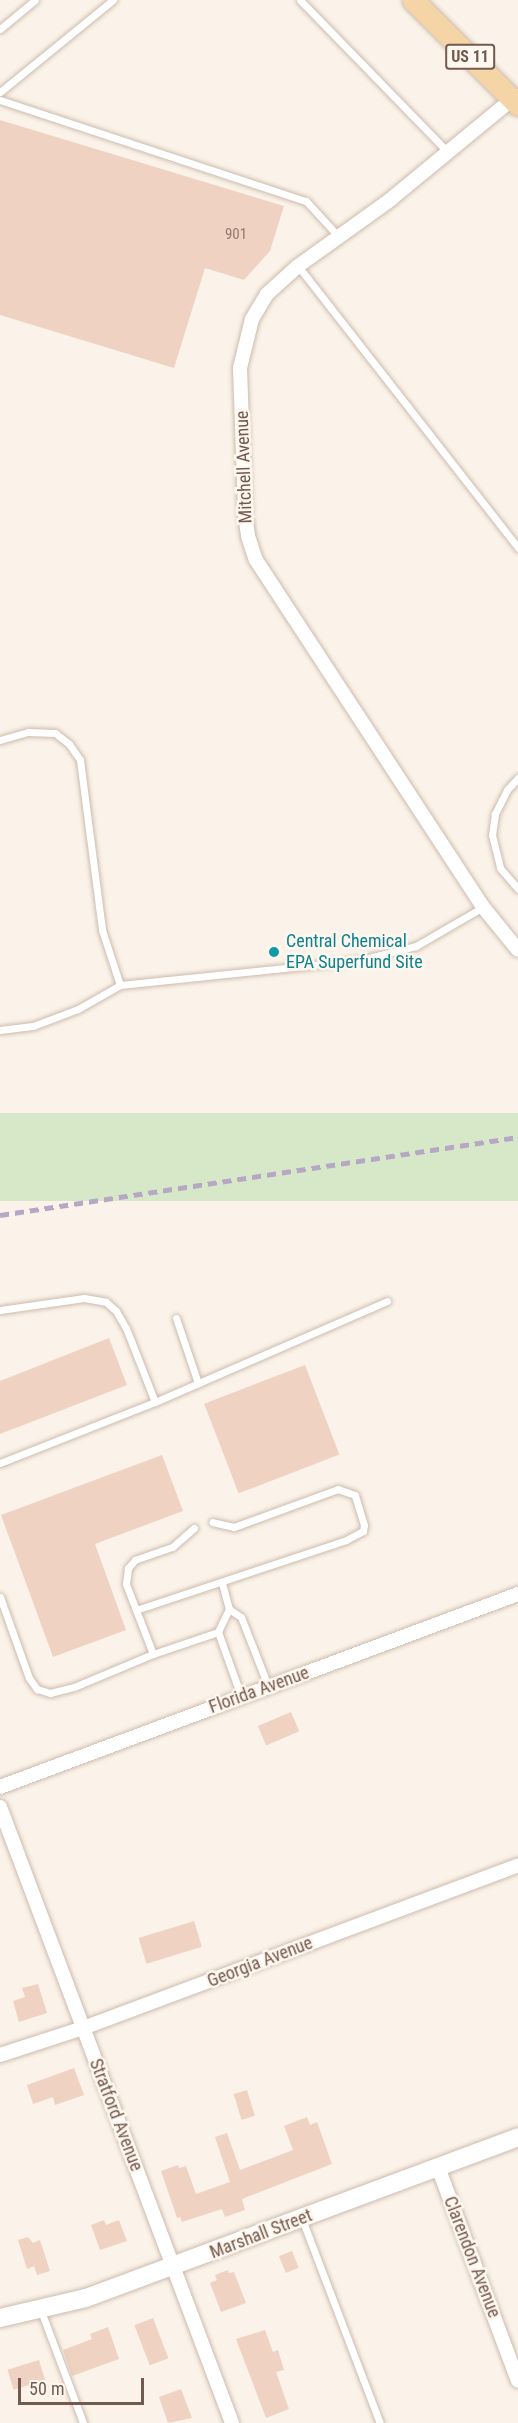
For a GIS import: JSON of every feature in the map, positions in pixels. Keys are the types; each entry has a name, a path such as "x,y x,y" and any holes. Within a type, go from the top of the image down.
{"main road":[{"name":"US 11","path":"413,0 516,99"}],"street":[{"name":"Mitchell Avenue","path":"516,99 339,237 298,266 267,294 252,319 240,368 248,536 255,560 483,908 518,950"},
{"name":"Florida Avenue","path":"0,1787 518,1594"},
{"name":"Stratford Avenue","path":"0,1807 232,2423"},
{"name":"Georgia Avenue","path":"0,2055 83,2028 518,1864"},
{"name":"Marshall Street","path":"0,2318 41,2311 86,2298 518,2137"},
{"name":"Clarendon Avenue","path":"438,2167 518,2381"}],"lane":[{"path":"0,29 35,0"},
{"path":"0,92 113,0"},
{"path":"300,0 448,152"},
{"path":"0,100 306,201 339,237"},
{"path":"298,266 518,548"},
{"path":"0,740 28,732 55,733 69,744 80,760 102,930 120,985"},
{"path":"518,778 507,790 495,814 492,835 500,868 518,889"},
{"path":"0,1030 33,1026 78,1009 120,985 361,960 416,946 483,908"},
{"path":"0,1310 84,1298 106,1302 116,1311 126,1328 155,1402"},
{"path":"0,1463 155,1402 387,1301"},
{"path":"176,1318 198,1383"},
{"path":"136,1610 346,1540 363,1531 362,1513 355,1495 338,1489 234,1527 213,1522"},
{"path":"153,1654 126,1584 128,1568 135,1560 172,1547 194,1528"},
{"path":"222,1582 229,1609 218,1632 241,1696"},
{"path":"0,1597 29,1678 38,1689 50,1693 74,1688 153,1654 218,1632"},
{"path":"229,1609 241,1617 268,1686"},
{"path":"302,2219 380,2423"},
{"path":"41,2311 83,2423"}],"green space":[{"path":"0,1113 518,1113 518,1201 0,1201"}],"building":[{"path":"0,120 284,206 270,251 244,280 205,268 174,368 0,315"},
{"path":"109,1338 127,1385 0,1434 0,1381"},
{"path":"305,1365 339,1455 239,1493 204,1404"},
{"path":"162,1455 183,1511 95,1544 126,1630 53,1657 1,1515"},
{"path":"291,1712 299,1731 266,1745 258,1726"},
{"path":"194,1921 202,1947 146,1964 139,1938"},
{"path":"38,1984 47,2013 19,2022 13,2001 25,1997 22,1988"},
{"path":"74,2068 84,2095 55,2105 53,2097 33,2104 27,2085"},
{"path":"247,2090 255,2116 242,2120 234,2094"},
{"path":"307,2117 310,2125 317,2122 332,2164 242,2199 245,2210 225,2217 222,2209 182,2222 180,2217 177,2218 161,2171 178,2165 179,2168 186,2166 196,2194 230,2182 215,2137 227,2133 240,2170 293,2150 284,2126"},
{"path":"104,2220 106,2225 119,2220 127,2241 100,2250 91,2225"},
{"path":"28,2237 33,2243 40,2240 50,2271 37,2275 34,2266 27,2269 18,2240"},
{"path":"292,2251 299,2268 286,2273 279,2256"},
{"path":"228,2270 229,2273 234,2272 246,2303 221,2312 210,2283 217,2280 215,2275"},
{"path":"153,2318 168,2358 150,2365 134,2325"},
{"path":"108,2327 119,2359 72,2376 63,2350 92,2339 90,2334"},
{"path":"265,2330 273,2352 278,2350 284,2370 276,2372 289,2409 266,2418 236,2339"},
{"path":"39,2360 45,2380 14,2390 7,2370"},
{"path":"181,2389 192,2418 168,2423 159,2397"}],"railway":[{"path":"0,1215 518,1137"}],"place":[{"name":"Central Chemical EPA Superfund Site","path":"274,952"}]}
